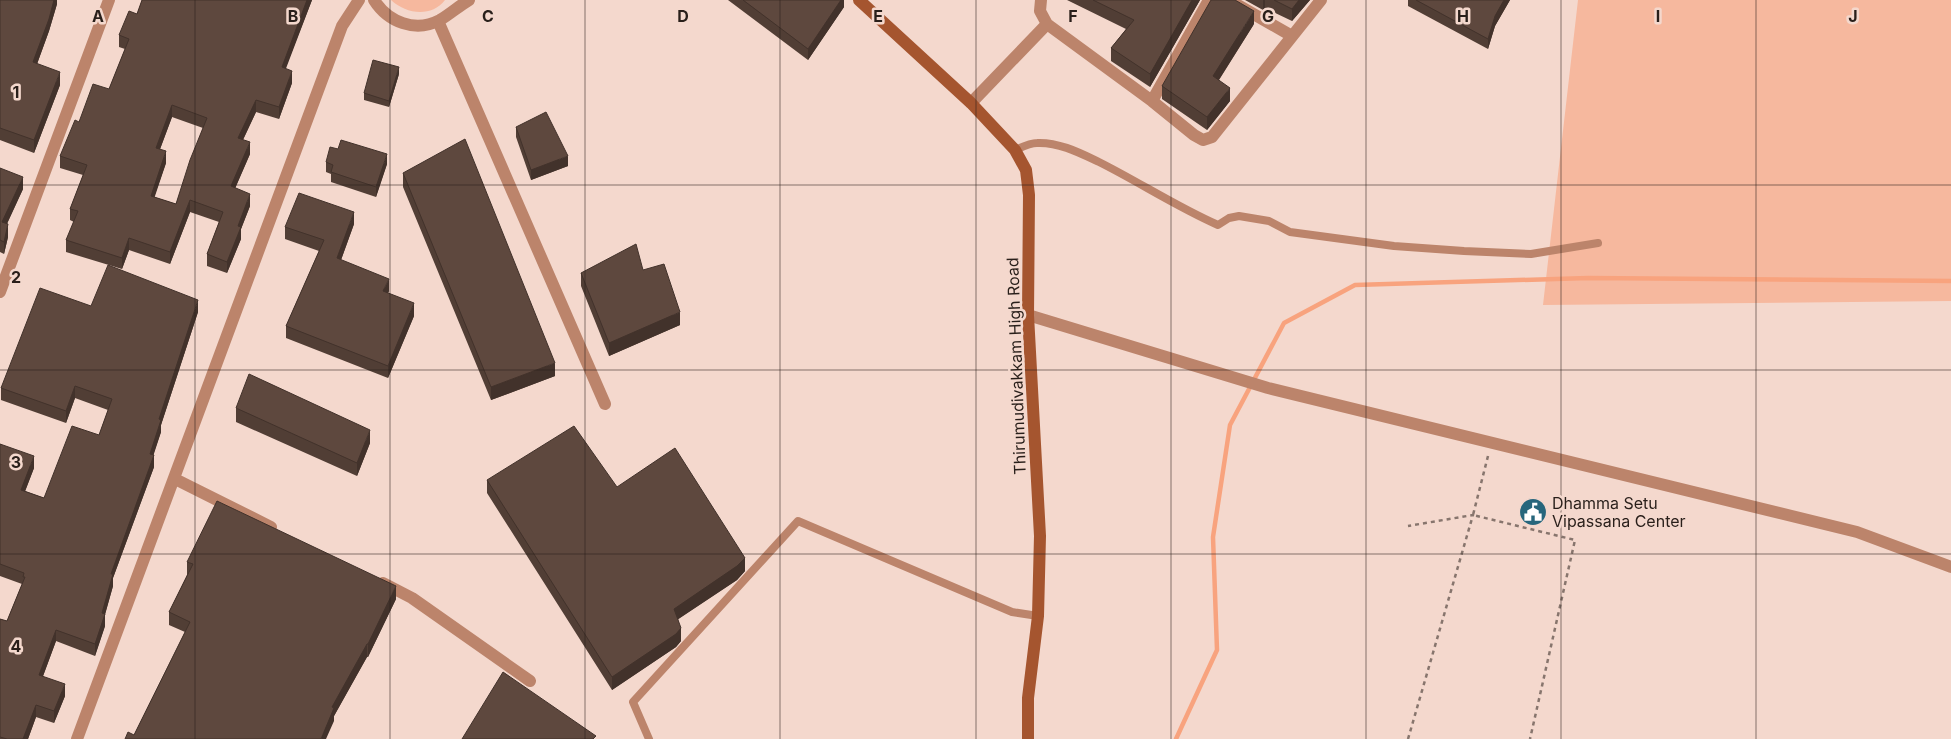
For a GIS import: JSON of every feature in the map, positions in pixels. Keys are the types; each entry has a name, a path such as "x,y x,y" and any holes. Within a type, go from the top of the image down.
{"main road":[{"name":"Thirumudivakkam High Road","path":"859,0 971,103 1015,150 1026,170 1029,195 1028,315 1040,536 1038,616 1030,672 1028,739"}],"street":[{"path":"0,292 109,0"},
{"path":"77,739 342,26 359,0"},
{"path":"374,0 379,8 388,16 400,23 412,25 425,25 438,21 470,0"},
{"path":"451,12 459,0"},
{"path":"1041,0 1040,11 1046,24 1203,140 1212,137 1321,0"},
{"path":"1152,101 1209,0"},
{"path":"1229,0 1292,36"},
{"path":"438,21 605,404"},
{"path":"971,103 1046,24"},
{"path":"1028,315 1268,388 1857,532 1951,567"},
{"path":"175,479 280,532"},
{"path":"368,576 412,598 530,681"}],"lane":[{"path":"1015,150 1036,143 1056,145 1075,151 1128,176 1190,212 1218,225 1229,218 1239,216 1269,221 1290,232 1394,246 1464,251 1531,254 1598,243"},
{"path":"649,739 633,702 798,521 1012,612 1038,616"}],"path":[{"path":"1408,739 1473,516 1492,442"},
{"path":"1408,526 1473,516 1575,540 1530,739"}],"shaded area":[{"path":"391,0 445,0 433,10 418,12 397,5"},
{"path":"1578,0 1951,0 1951,301 1543,305"}],"building":[{"path":"0,0 54,0 33,62 60,72 34,140 0,128"},
{"path":"142,0 307,0 282,67 292,71 279,107 256,100 238,138 250,142 231,186 250,194 238,226 241,227 227,262 207,254 223,212 190,200 170,252 129,238 122,258 66,240 78,211 70,209 87,165 60,156 75,120 79,122 93,84 109,89 129,39 119,35 129,11 137,14","holes":["172,105 207,118 190,160 176,204 151,196 166,151 156,148"]},
{"path":"743,0 841,0 808,49"},
{"path":"1093,0 1192,0 1150,74 1111,48 1134,20"},
{"path":"1211,0 1235,0 1254,11 1213,76 1230,88 1207,117 1162,86"},
{"path":"1274,0 1299,0 1292,9"},
{"path":"1416,0 1504,0 1495,16 1488,39"},
{"path":"373,60 399,67 389,101 364,93"},
{"path":"546,112 568,156 531,170 516,127"},
{"path":"465,139 555,363 491,387 403,173"},
{"path":"341,140 387,154 376,187 331,172 333,165 326,162 330,147 338,149"},
{"path":"0,168 23,177 2,222 8,224 4,242 0,240"},
{"path":"299,193 354,212 337,258 389,279 383,291 414,303 388,366 286,326 324,240 285,227"},
{"path":"636,244 643,270 664,264 680,312 609,343 581,273"},
{"path":"108,265 198,300 159,419 161,420 150,454 154,455 111,574 113,574 102,613 105,614 95,644 56,630 39,675 65,684 54,711 36,705 23,739 7,739 0,737 0,619 7,621 25,577 23,577 24,573 0,564 0,444 34,456 21,490 44,498 72,426 99,435 112,399 75,386 66,411 1,388 40,288 91,306"},
{"path":"249,374 370,430 357,463 236,408"},
{"path":"574,426 617,487 675,448 745,558 737,566 674,609 681,628 676,634 612,677 487,480"},
{"path":"217,501 396,586 368,644 332,707 334,708 321,739 125,739 128,732 134,735 190,622 169,612 193,564 187,562"},
{"path":"503,672 596,736 593,739 462,739"}],"waterway":[{"path":"1176,739 1217,650 1213,537 1230,425 1284,323 1355,285 1588,278 1951,281"}],"place":[{"name":"Dhamma Setu Vipassana Center","path":"1533,512"}]}
